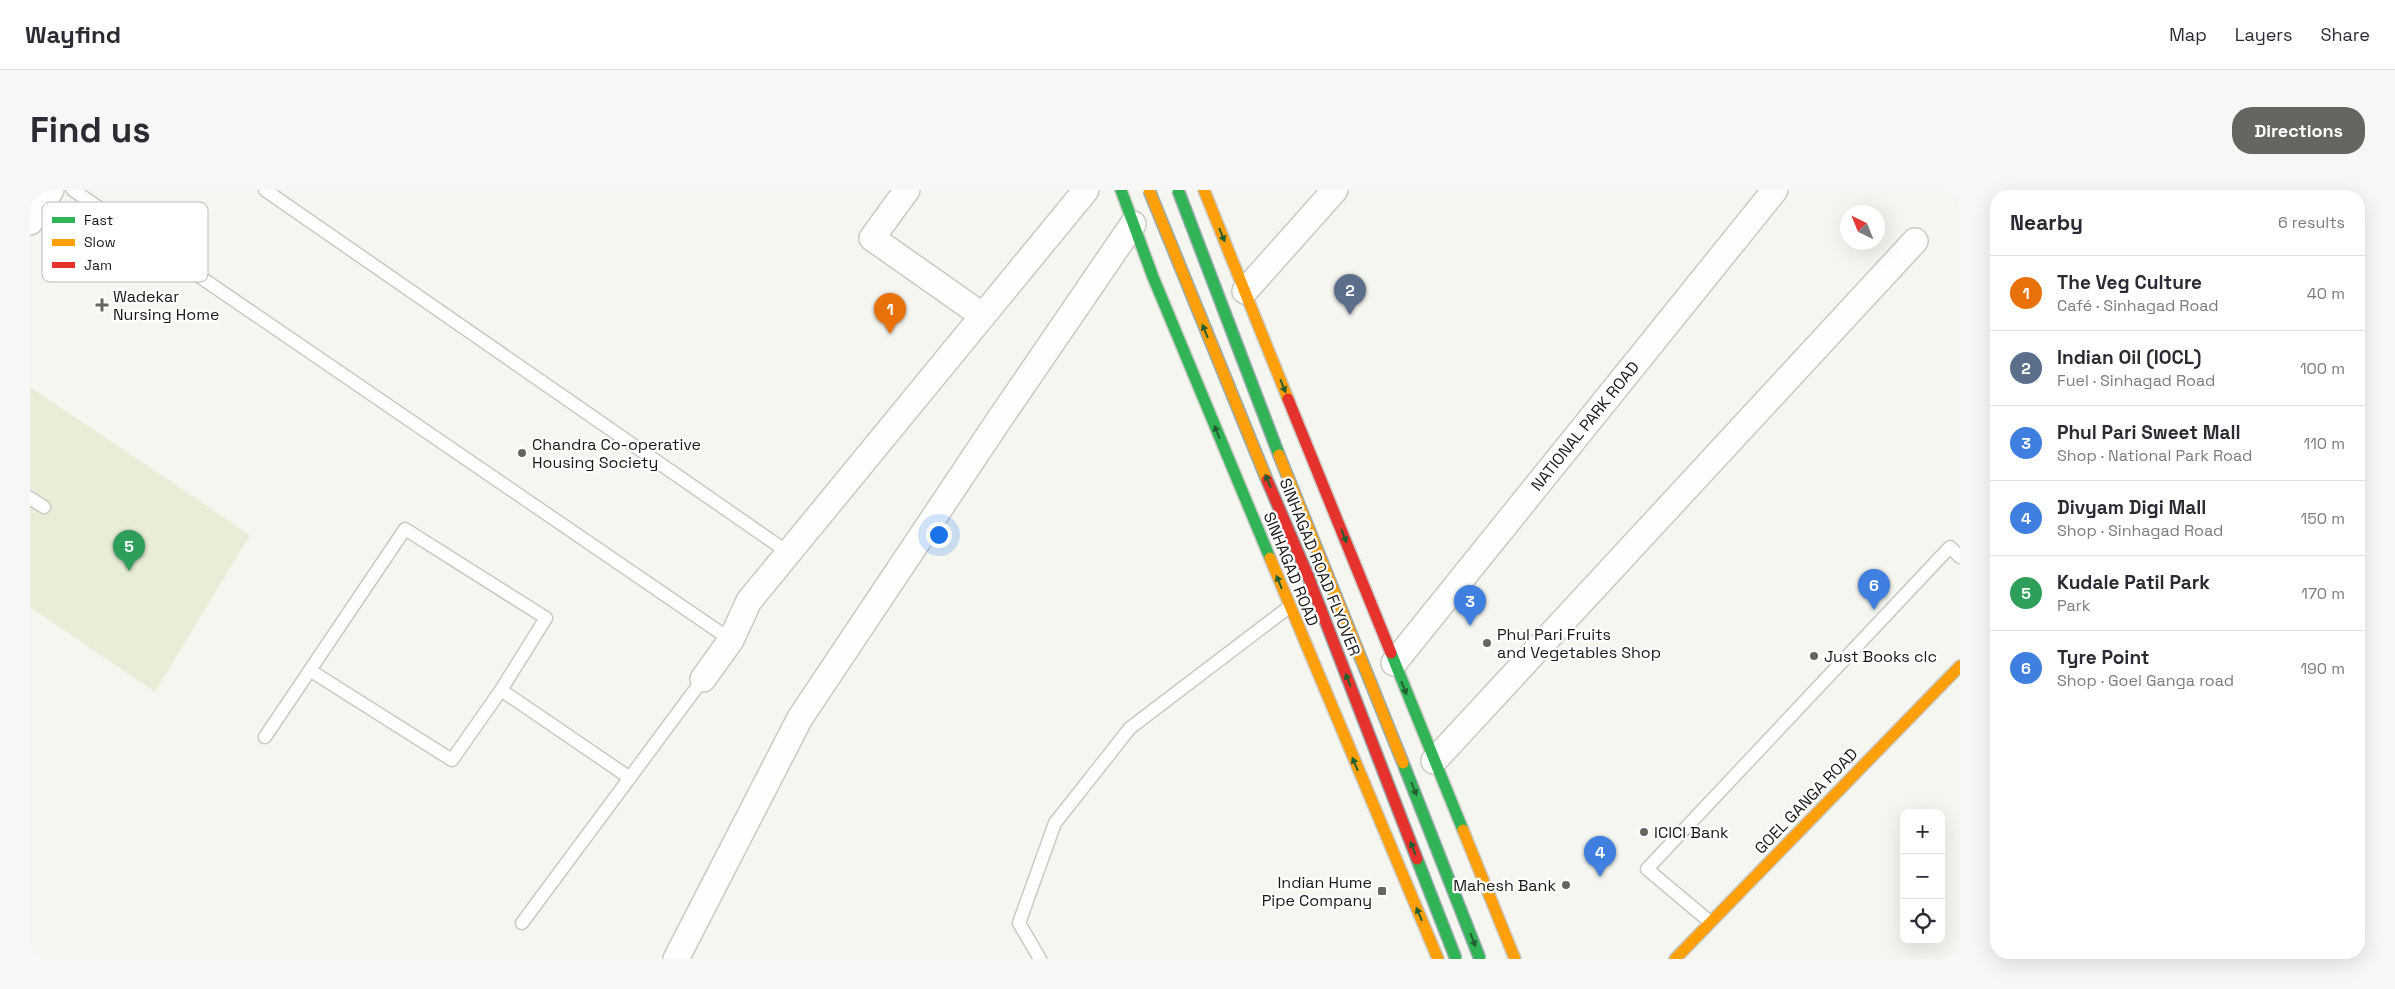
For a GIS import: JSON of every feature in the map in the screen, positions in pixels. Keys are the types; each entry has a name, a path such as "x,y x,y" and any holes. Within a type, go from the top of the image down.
{"main road":[{"name":"SINHAGAD ROAD","path":"1120,190 1143,221 1157,287 1265,522 1289,607 1438,959"},
{"name":"SINHAGAD ROAD FLYOVER","path":"1149,190 1220,367 1308,576 1456,959"},
{"name":"SINHAGAD ROAD FLYOVER","path":"1178,190 1273,441 1480,959"},
{"path":"1143,221 1206,194 1245,291 1320,500 1394,663 1515,959"},
{"path":"1265,522 1320,500"},
{"name":"GOEL GANGA ROAD","path":"1675,959 1960,666"}],"street":[{"path":"43,202 51,190"},
{"path":"907,190 872,238 983,316"},
{"path":"703,679 731,640 749,601 1086,190"},
{"path":"1245,291 1335,190"},
{"name":"NATIONAL PARK ROAD","path":"1394,663 1775,190"},
{"path":"30,222 42,204"},
{"path":"676,959 800,718 999,420 1143,221"},
{"path":"1434,761 1915,241"}],"lane":[{"path":"73,190 91,202"},
{"path":"265,190 789,553"},
{"path":"208,282 731,640"},
{"path":"30,498 44,507"},
{"path":"266,737 405,529 546,618 501,690 452,760 311,671"},
{"path":"1710,922 1647,869 1950,547 1960,557"},
{"path":"1040,959 1019,923 1055,823 1130,728 1289,607"},
{"path":"522,923 703,679"},
{"path":"501,690 630,778"}],"green space":[{"path":"30,387 250,535 155,692 30,607"}],"traffic: fast":[{"path":"1121,190 1153,277 1270,558"},
{"path":"1178,190 1279,455"},
{"path":"1391,653 1463,830"},
{"path":"1403,763 1480,959"},
{"path":"1417,859 1456,959"}],"traffic: slow":[{"path":"1149,190 1267,480"},
{"path":"1204,190 1288,399"},
{"path":"1279,455 1403,763"},
{"path":"1270,558 1438,959"},
{"path":"1675,959 1960,666"},
{"path":"1463,830 1515,959"}],"traffic: jam":[{"path":"1288,399 1391,653"},
{"path":"1267,480 1308,576 1417,859"}],"place":[{"name":"Wadekar Nursing Home","path":"102,305"},
{"name":"Indian Oil (IOCL)","path":"1350,315"},
{"name":"The Veg Culture","path":"890,334"},
{"name":"Chandra Co-operative Housing Society","path":"522,453"},
{"name":"Kudale Patil Park","path":"129,571"},
{"name":"Tyre Point","path":"1874,610"},
{"name":"Phul Pari Sweet Mall","path":"1470,626"},
{"name":"Phul Pari Fruits and Vegetables Shop","path":"1487,643"},
{"name":"Just Books clc","path":"1814,656"},
{"name":"ICICI Bank","path":"1644,832"},
{"name":"Divyam Digi Mall","path":"1600,877"},
{"name":"Mahesh Bank","path":"1566,885"},
{"name":"Indian Hume Pipe Company","path":"1382,891"}]}
